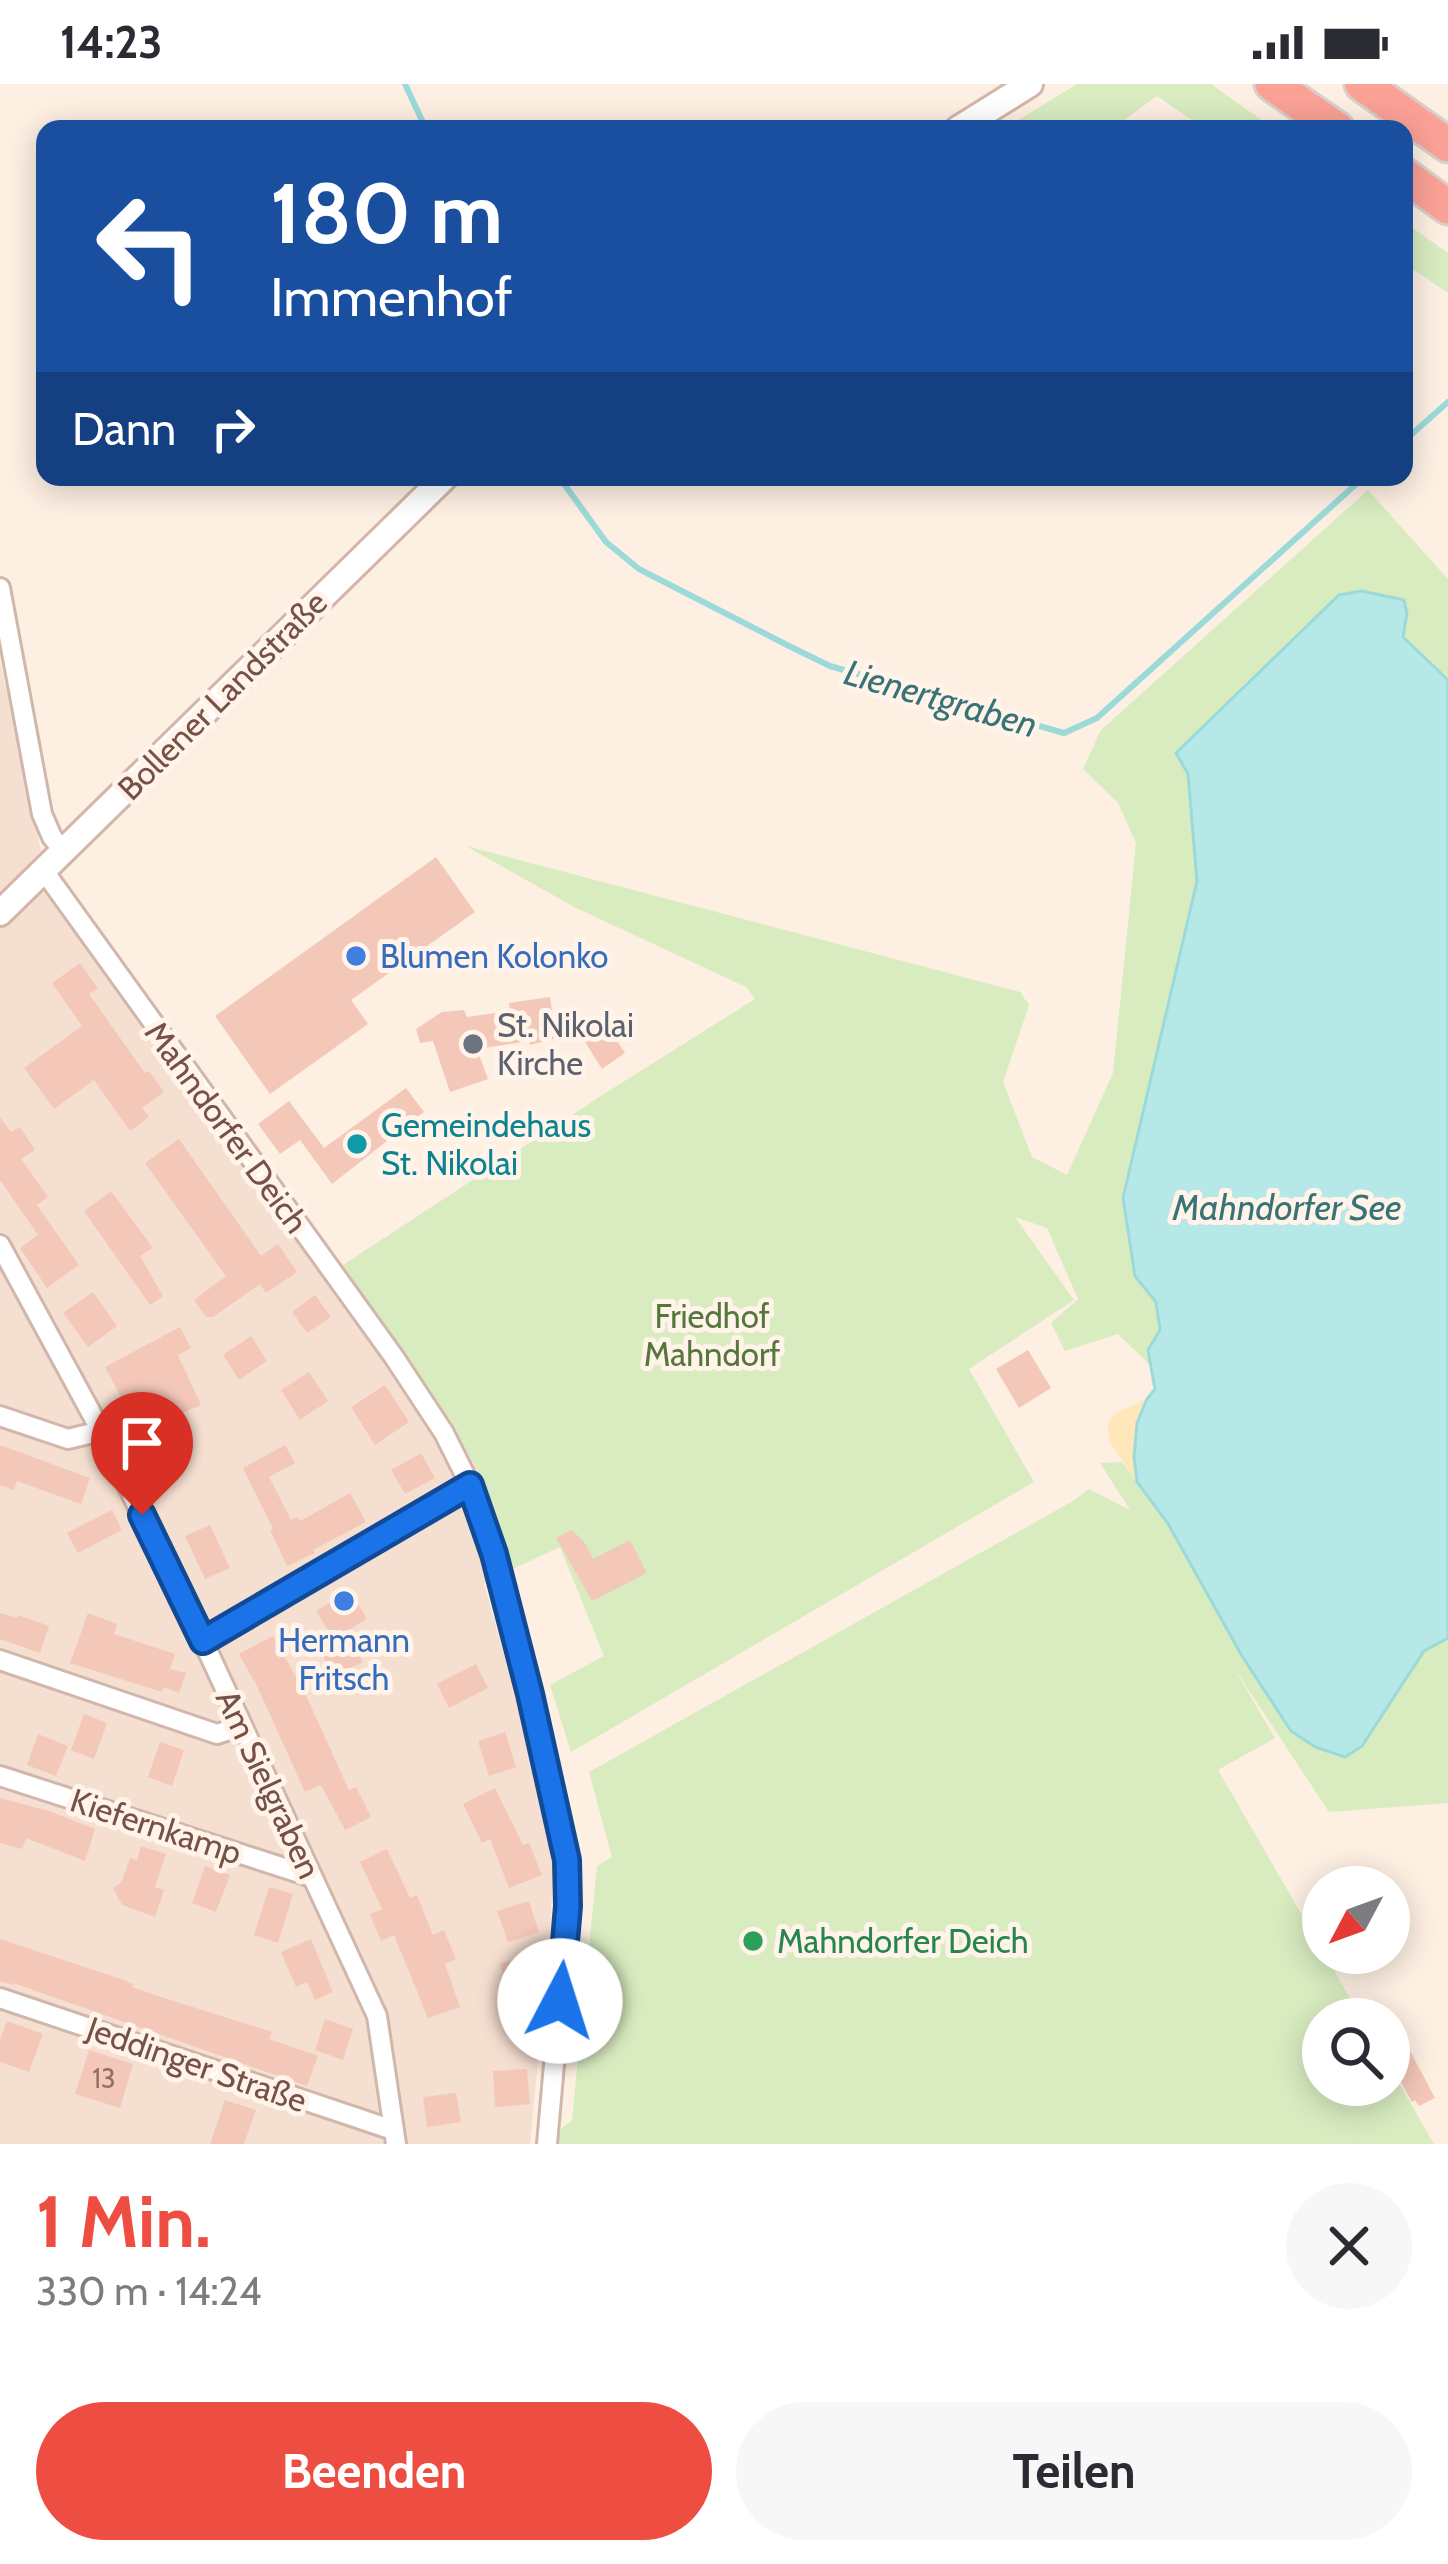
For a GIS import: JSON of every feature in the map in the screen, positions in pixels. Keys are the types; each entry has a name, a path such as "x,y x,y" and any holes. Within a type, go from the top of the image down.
{"highway":[{"path":"1272,84 1324,120"},
{"path":"1362,84 1413,120"},
{"path":"1413,120 1448,145"},
{"path":"1413,182 1448,207"}],"street":[{"path":"972,120 1030,84"},
{"name":"Bollener Landstraße","path":"0,913 436,486"},
{"path":"0,588 42,814 64,852"},
{"name":"Mahndorfer Deich","path":"44,872 394,1357 444,1433 470,1485 494,1554 536,1716 567,1860 568,1906 547,2144"},
{"name":"Am Sielgraben","path":"0,1245 101,1431 377,2016 394,2137"},
{"path":"0,1416 68,1439 101,1431"},
{"path":"203,1641 470,1485"},
{"path":"0,1660 217,1734 242,1726"},
{"name":"Kiefernkamp","path":"0,1776 312,1877"},
{"name":"Jeddinger Straße","path":"0,1998 394,2137"}],"shaded area":[{"path":"0,661 42,856 265,1174 343,1265 476,1465 506,1572 484,1584 535,1765 553,1868 530,2144 0,2144"}],"green space":[{"path":"1077,84 1211,84 1261,120 1192,120 1157,96 1124,120 1019,120"},
{"path":"1413,228 1448,253 1448,293 1413,269"},
{"name":"Friedhof Mahndorf","path":"1368,490 1448,579 1448,680 1402,637 1407,613 1339,595 1176,753 1188,773 1197,881 1123,1198 1135,1276 1156,1302 1160,1331 1149,1350 1150,1365 1118,1334 1065,1351 1051,1323 1078,1299 1047,1228 1015,1217 1074,1300 969,1369 1034,1482 571,1752 550,1685 604,1656 560,1547 506,1572 476,1465 343,1265 755,999 746,987 574,907 466,846 1020,992 1029,1005 1003,1082 1032,1157 1067,1175 1113,1073 1136,843 1118,803 1083,769 1101,730"},
{"path":"1122,1462 1167,1522 1242,1656 1291,1731 1315,1747 1362,1746 1424,1651 1448,1638 1448,1803 1329,1812 1232,1665 1275,1738 1218,1770 1302,1915 1302,1974 1336,1974 1350,1998 1302,1998 1302,2106 1410,2102 1434,2144 556,2144 557,2132 572,2120 597,1866 612,1857 589,1772 1089,1489 1130,1510 1100,1463"}],"sand":[{"path":"1147,1399 1136,1440 1137,1482 1111,1444 1107,1424 1116,1413"}],"water":[{"name":"Mahndorfer See","path":"1362,591 1404,600 1403,637 1448,680 1448,1638 1424,1651 1362,1746 1345,1757 1315,1747 1291,1731 1242,1656 1167,1522 1137,1482 1137,1423 1155,1389 1148,1350 1160,1330 1156,1302 1135,1276 1123,1198 1197,881 1188,774 1176,753 1339,595"}],"building":[{"name":"Blumen Kolonko","path":"436,857 475,912 351,1000 368,1024 270,1094 215,1016"},
{"path":"80,963 98,988 89,994 164,1092 142,1108 149,1117 130,1131 94,1080 54,1109 24,1068 82,1026 52,983"},
{"name":"St. Nikolai Kirche","path":"550,997 556,1038 477,1049 488,1079 450,1092 433,1041 420,1043 416,1029 442,1012 464,1010 467,1017 510,1011 509,1003"},
{"path":"601,1016 625,1053 602,1069 578,1031"},
{"name":"Gemeindehaus St. Nikolai","path":"406,1088 424,1112 332,1184 300,1140 280,1154 258,1124 289,1101 324,1148"},
{"path":"0,1117 11,1132 20,1127 35,1150 21,1159 48,1197 37,1205 79,1265 47,1288 20,1248 38,1235 0,1180"},
{"path":"179,1139 261,1256 278,1244 297,1272 266,1293 260,1284 213,1317 206,1317 194,1300 226,1276 145,1163"},
{"path":"111,1191 153,1248 140,1256 163,1296 150,1305 84,1211"},
{"path":"93,1292 117,1326 88,1347 63,1313"},
{"path":"315,1295 331,1317 307,1333 292,1312"},
{"path":"180,1327 191,1348 178,1355 201,1405 169,1419 186,1456 154,1471 105,1367"},
{"path":"251,1336 267,1361 239,1380 223,1355"},
{"path":"1028,1350 1051,1388 1019,1408 996,1369"},
{"path":"309,1372 328,1401 300,1420 281,1390"},
{"path":"385,1385 409,1422 375,1445 351,1407"},
{"path":"0,1445 90,1478 81,1504 17,1481 14,1490 0,1485"},
{"path":"285,1445 295,1463 269,1477 291,1520 298,1517 300,1521 350,1493 366,1522 287,1566 243,1468"},
{"path":"421,1453 435,1478 405,1494 391,1470"},
{"path":"112,1510 122,1530 78,1553 67,1533"},
{"path":"210,1525 230,1568 205,1579 185,1536"},
{"path":"572,1530 593,1559 630,1540 647,1573 592,1601 556,1538"},
{"path":"350,1591 367,1619 349,1630 363,1662 332,1676 319,1648 335,1641 316,1611"},
{"path":"0,1613 49,1626 40,1653 0,1639"},
{"path":"88,1613 117,1624 114,1634 175,1654 170,1669 186,1673 179,1693 70,1663"},
{"path":"273,1636 349,1790 356,1787 371,1817 345,1830 321,1785 305,1792 239,1654"},
{"path":"476,1664 488,1688 449,1708 437,1684"},
{"path":"84,1714 107,1723 94,1759 71,1750"},
{"path":"505,1732 516,1767 489,1776 478,1741"},
{"path":"38,1734 68,1746 56,1776 27,1765"},
{"path":"160,1742 184,1750 172,1786 148,1777"},
{"path":"495,1788 523,1845 529,1843 542,1875 509,1888 490,1839 482,1843 463,1804"},
{"path":"0,1798 95,1829 85,1861 26,1838 22,1849 0,1843"},
{"path":"141,1846 166,1854 155,1887 164,1890 155,1917 122,1905 113,1888 121,1883 130,1858 137,1860"},
{"path":"387,1849 410,1898 417,1895 433,1935 444,1930 456,1959 445,1964 460,2007 428,2018 394,1935 381,1941 370,1914 382,1909 360,1862"},
{"path":"205,1866 230,1875 216,1912 192,1903"},
{"path":"269,1887 293,1894 278,1943 254,1935"},
{"path":"529,1901 539,1932 508,1942 497,1911"},
{"path":"0,1939 272,2032 269,2039 318,2056 307,2086 0,1981"},
{"path":"311,1939 333,1992 315,2000 307,1982 296,1987 281,1952"},
{"path":"526,1955 537,1984 511,1994 500,1964"},
{"path":"325,2019 353,2029 343,2060 315,2050"},
{"path":"7,2021 43,2034 29,2072 0,2062 0,2040"},
{"path":"89,2050 133,2064 120,2108 75,2094"},
{"path":"1410,2051 1435,2098 1419,2106 1412,2102"},
{"path":"527,2069 530,2104 495,2107 493,2071"},
{"path":"456,2093 461,2122 427,2127 423,2097"},
{"path":"225,2100 256,2110 244,2144 210,2144"}],"waterway":[{"name":"Lienertgraben","path":"405,84 422,120"},
{"name":"Lienertgraben","path":"1413,433 1448,402"},
{"name":"Lienertgraben","path":"566,486 606,542 639,569 789,646 830,666 1064,733 1097,718 1354,486"}],"place":[{"name":"Blumen Kolonko","path":"356,956"},
{"name":"St. Nikolai Kirche","path":"473,1044"},
{"name":"Gemeindehaus St. Nikolai","path":"357,1144"},
{"name":"Hermann Fritsch","path":"344,1601"},
{"name":"Mahndorfer Deich","path":"753,1941"}],"route":[{"path":"142,1515 203,1641 470,1485 494,1554 567,1860 560,2001"}]}
